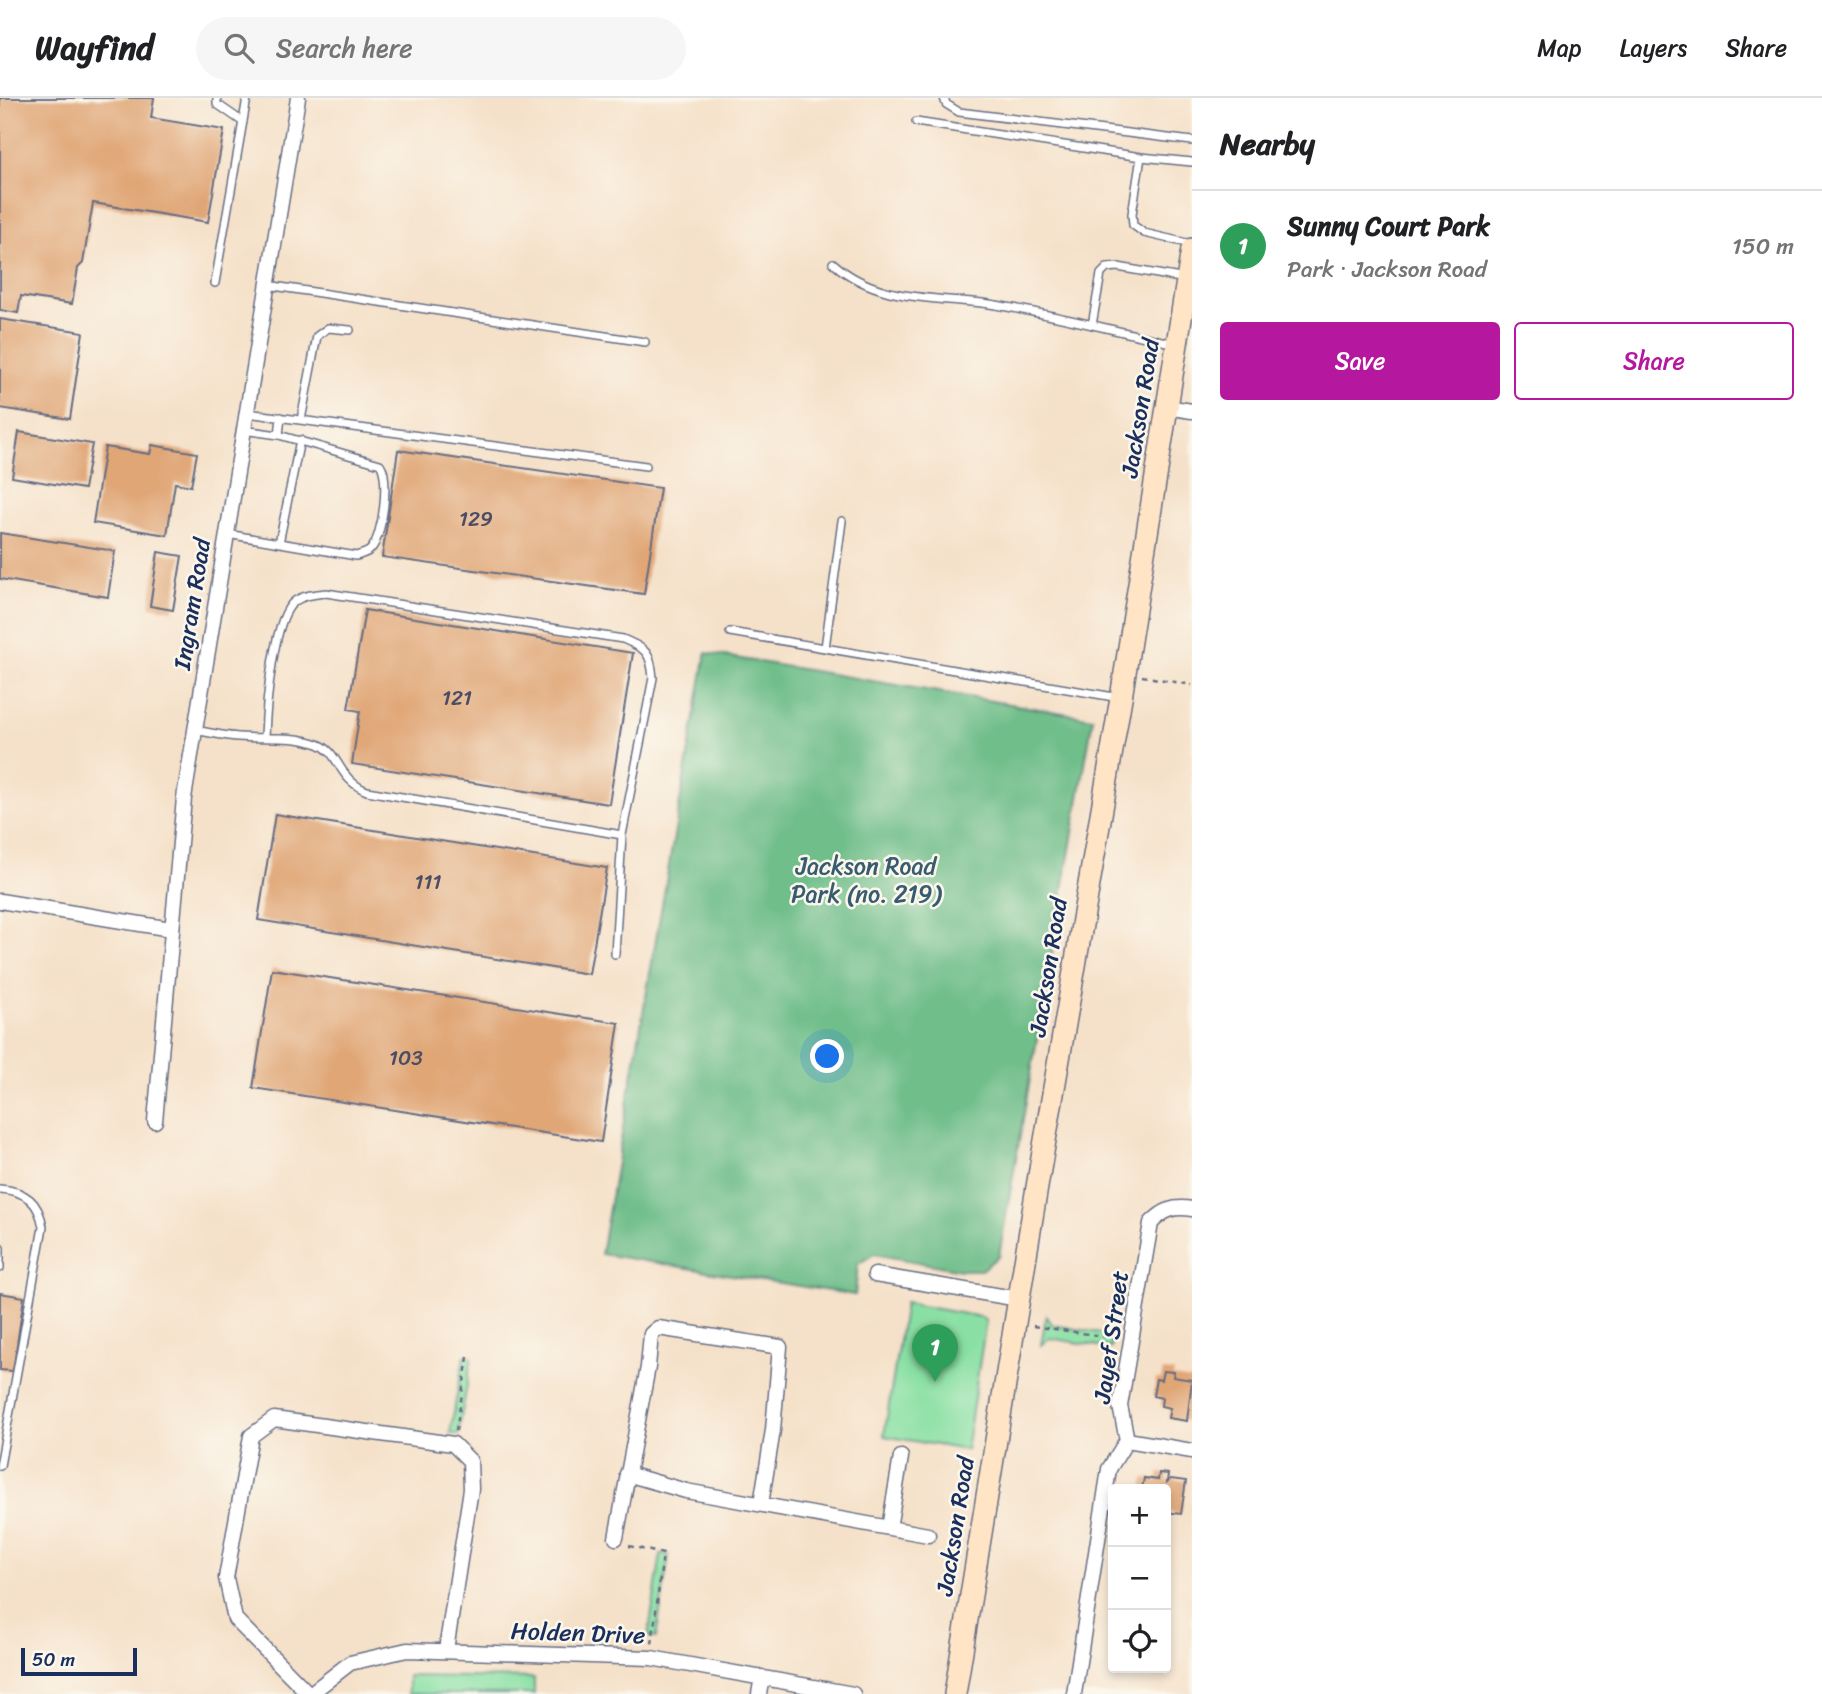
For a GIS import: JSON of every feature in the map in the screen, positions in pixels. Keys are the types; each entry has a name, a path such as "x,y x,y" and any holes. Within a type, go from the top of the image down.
{"street":[{"name":"Ingram Road","path":"155,1121 182,811 298,98"},
{"name":"Jackson Road","path":"955,1694 1121,698 1192,246"},
{"path":"1166,407 1192,411"},
{"path":"0,901 172,929"},
{"name":"Jayef Street","path":"1074,1694 1109,1469 1127,1440 1120,1406 1151,1223 1164,1210 1186,1208"},
{"path":"875,1275 1019,1299"},
{"path":"616,1538 649,1367 651,1334 658,1328 667,1327 780,1347 773,1430 761,1504"},
{"path":"309,1694 235,1619 226,1578 251,1436 274,1419 453,1444 470,1461 471,1489 446,1650"},
{"path":"1127,1440 1192,1451"},
{"path":"889,1528 901,1457"},
{"path":"627,1474 686,1491 928,1535"},
{"name":"Holden Drive","path":"309,1694 350,1664 407,1650 651,1658 853,1694"},
{"path":"759,1694 762,1677"}],"lane":[{"path":"217,98 217,104 222,110 243,122"},
{"path":"215,283 247,98"},
{"path":"944,98 946,104 959,112 1192,141"},
{"path":"916,122 1141,157 1192,162"},
{"path":"1141,157 1132,214 1133,225 1144,233 1192,246"},
{"path":"834,262 852,279 877,290 995,305 1176,344"},
{"path":"1092,325 1101,274 1107,268 1118,267 1187,279"},
{"path":"267,285 645,342"},
{"path":"300,420 317,336 328,328 350,330"},
{"path":"246,412 646,466"},
{"path":"279,435 281,417"},
{"path":"227,534 356,556 370,551 377,540 387,484 385,470 380,464 300,440 243,430"},
{"path":"279,543 300,440"},
{"path":"825,648 842,521"},
{"path":"265,736 266,710 282,618 293,601 306,596 326,593 623,639 642,648 652,660 653,678 622,835 615,954"},
{"path":"730,632 1121,698"},
{"path":"195,730 319,744 331,751 346,779 367,791 622,835"},
{"path":"0,1189 27,1197 40,1208 43,1227 0,1466"},
{"path":"0,1248 0,1268"}],"path":[{"path":"1124,674 1192,685"},
{"path":"1015,1325 1130,1340"},
{"path":"453,1444 468,1357"},
{"path":"616,1538 626,1546 663,1553 651,1658"}],"green space":[{"name":"Jackson Road Park (no. 219)","path":"706,653 1093,718 999,1256 981,1270 961,1270 874,1254 858,1264 855,1295 601,1254"},
{"path":"905,1303 981,1317 986,1321 966,1450 884,1436"},
{"path":"1046,1316 1053,1325 1113,1335 1111,1348 1049,1338 1041,1345"},
{"path":"464,1356 472,1357 458,1435 450,1433"},
{"path":"661,1554 669,1555 656,1638 648,1637"},
{"path":"408,1676 534,1678 534,1694 408,1694"}],"building":[{"path":"0,98 154,98 151,118 224,130 208,222 93,203 83,263 78,268 72,304 21,296 18,313 0,310"},
{"path":"0,319 83,332 70,419 0,408"},
{"path":"19,432 92,444 84,489 12,477"},
{"path":"152,445 197,453 191,486 175,483 167,535 93,523 105,447 150,454"},
{"path":"398,450 660,488 644,594 382,557"},
{"path":"0,533 115,551 108,597 0,579"},
{"path":"158,552 182,556 173,610 150,606"},
{"path":"365,610 633,653 609,804 352,764 360,711 348,709"},
{"path":"275,814 607,868 589,974 258,920"},
{"path":"272,969 619,1023 601,1142 253,1088"},
{"path":"0,1293 24,1297 13,1371 0,1370"},
{"path":"1163,1371 1174,1372 1173,1377 1192,1380 1187,1421 1168,1418 1170,1408 1161,1406 1162,1398 1153,1396 1156,1379 1161,1380"},
{"path":"1159,1473 1168,1474 1167,1482 1171,1479 1186,1481 1181,1514 1171,1513 1171,1484 1143,1484 1144,1478 1158,1480"}],"place":[{"name":"Sunny Court Park","path":"935,1382"}]}
